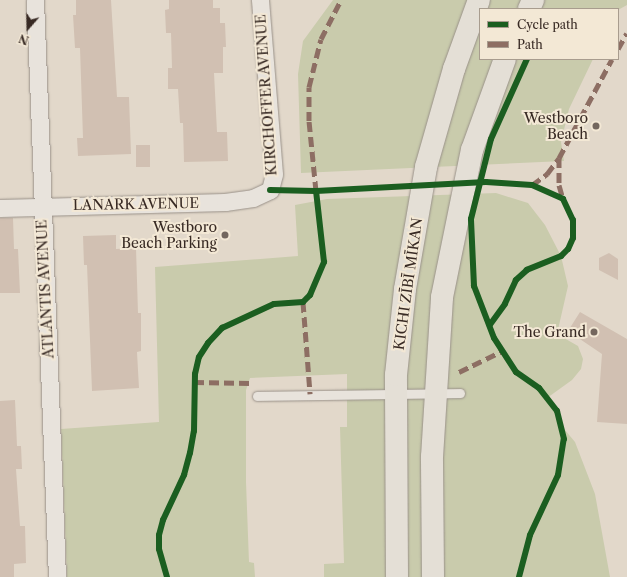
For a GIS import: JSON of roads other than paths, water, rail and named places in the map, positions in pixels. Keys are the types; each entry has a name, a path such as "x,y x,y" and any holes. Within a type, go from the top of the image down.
{"highway":[{"name":"KICHI ZĪBĪ MĪKAN","path":"397,577 396,393 401,318 419,201 426,167 454,69 479,0"},
{"path":"433,577 431,506 435,393 441,304 468,167 480,124 505,60"}],"street":[{"name":"ATLANTIS AVENUE","path":"35,0 41,206 56,577"},
{"name":"KIRCHOFFER AVENUE","path":"260,0 274,174 270,190"},
{"name":"LANARK AVENUE","path":"0,208 224,202 252,198 270,190"}],"lane":[{"path":"257,396 460,393"}],"place":[{"name":"Westboro Beach","path":"596,126"},
{"name":"Westboro Beach Parking","path":"225,235"},
{"name":"The Grand","path":"594,332"}]}
